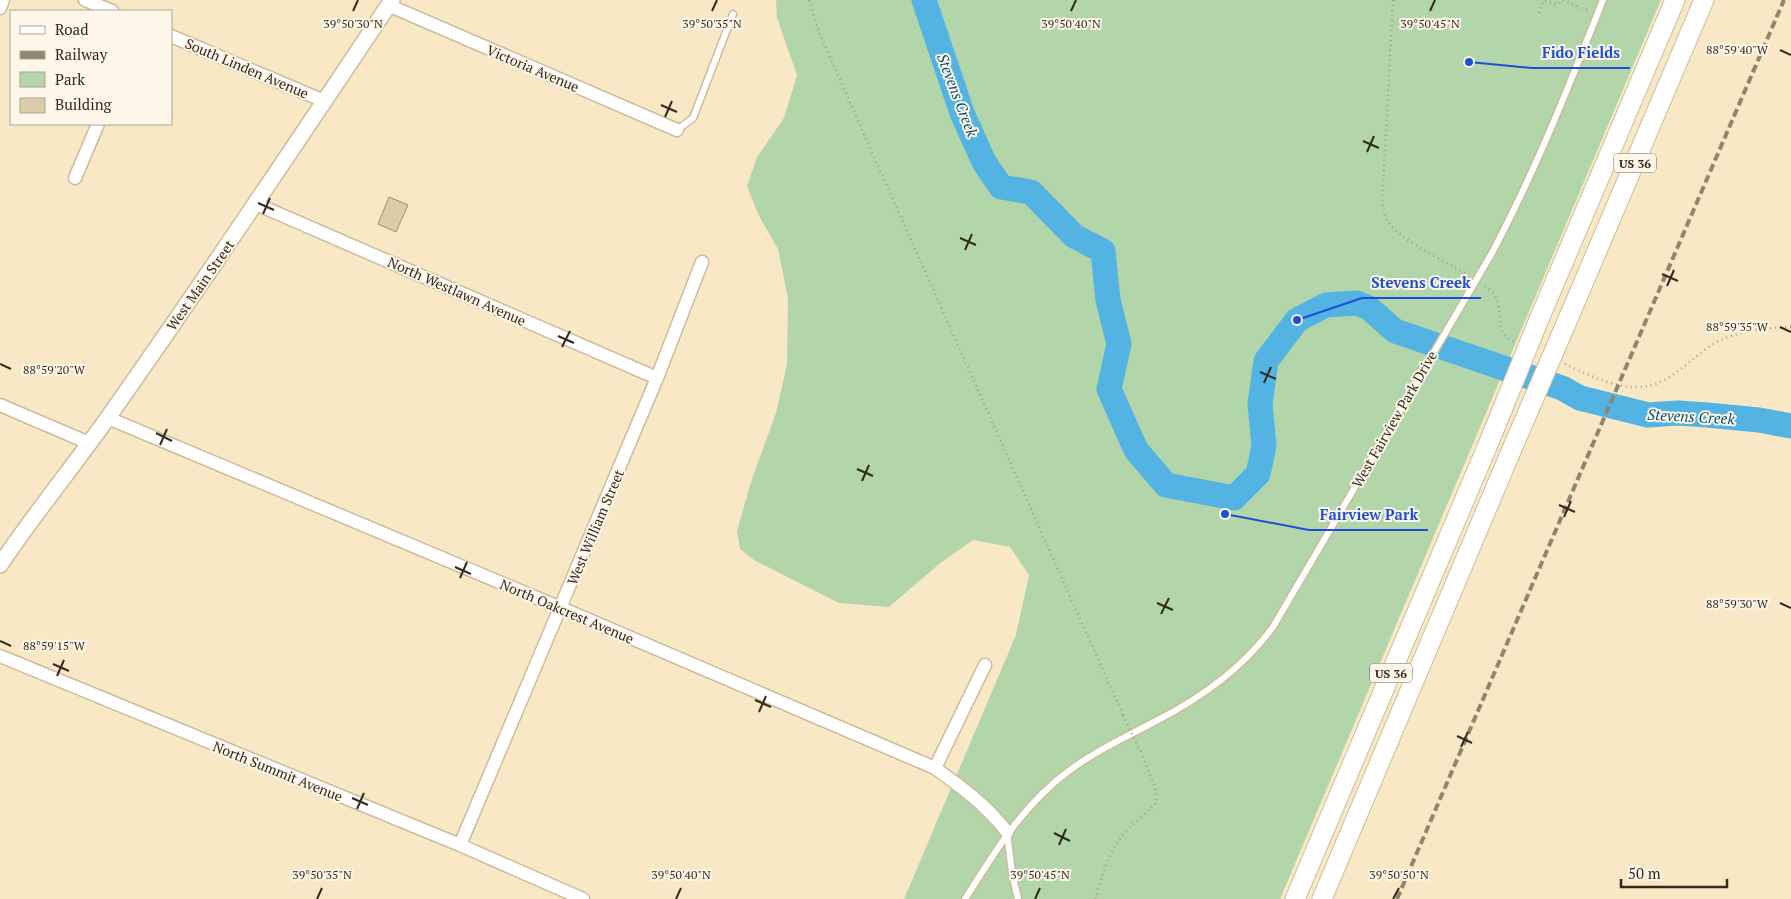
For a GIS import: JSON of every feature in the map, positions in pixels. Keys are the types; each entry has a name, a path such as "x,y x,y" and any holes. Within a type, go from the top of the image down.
{"main road":[{"name":"US 36","path":"1295,899 1675,0"},
{"name":"US 36","path":"1322,899 1704,0"}],"street":[{"path":"0,8 4,0"},
{"path":"85,0 110,10"},
{"name":"West Main Street","path":"0,565 26,525 108,418 256,204 390,3"},
{"name":"Victoria Avenue","path":"390,3 678,130"},
{"name":"South Linden Avenue","path":"172,36 324,101"},
{"path":"75,178 98,125"},
{"name":"North Westlawn Avenue","path":"256,204 657,378"},
{"name":"West William Street","path":"460,845 657,378 702,262"},
{"path":"0,405 88,443"},
{"name":"North Oakcrest Avenue","path":"108,418 561,608 935,768 992,812 1007,832"},
{"name":"North Summit Avenue","path":"0,656 460,845 584,899"},
{"path":"935,768 985,665"}],"lane":[{"name":"West Fairview Park Drive","path":"965,899 1007,832 1041,794 1068,771 1093,754 1184,706 1236,669 1259,647 1273,627 1512,217 1603,0"},
{"path":"678,130 692,118 733,14"},
{"path":"1007,832 1012,873 1018,899"}],"path":[{"path":"809,0 820,32 874,157 1155,787 1157,802 1128,829 1108,859 1095,899"},
{"path":"1393,0 1382,203 1384,213 1388,222 1403,235 1485,286 1497,299 1499,321 1505,336 1520,345"},
{"path":"1538,13 1544,0 1557,6 1561,0 1597,14"},
{"path":"1556,360 1589,375 1621,385 1651,386 1677,372 1705,349 1723,339 1742,333 1791,327"}],"green space":[{"path":"776,0 1661,0 1280,899 904,899 1016,635 1029,575 1010,547 973,540 939,564 889,607 839,603 754,560 740,549 737,531 751,482 776,413 787,364 788,299 778,249 759,216 747,186 757,157 784,118 797,75 777,18"}],"building":[{"path":"389,197 408,205 396,232 378,224"}],"waterway":[{"name":"Stevens Creek","path":"924,0 962,113 984,162 1001,187 1031,192 1074,236 1103,251 1108,300 1119,344 1109,389 1136,450 1166,485 1234,498 1258,474 1264,446 1260,404 1266,361 1297,320 1326,305 1357,303 1369,308 1395,331 1562,388 1580,398 1648,415 1678,413 1707,415 1759,420 1791,426"}],"railway":[{"path":"1397,899 1784,0"}],"place":[{"name":"Fido Fields","path":"1469,62"},
{"name":"Stevens Creek","path":"1297,320"},
{"name":"Fairview Park","path":"1225,514"}]}
